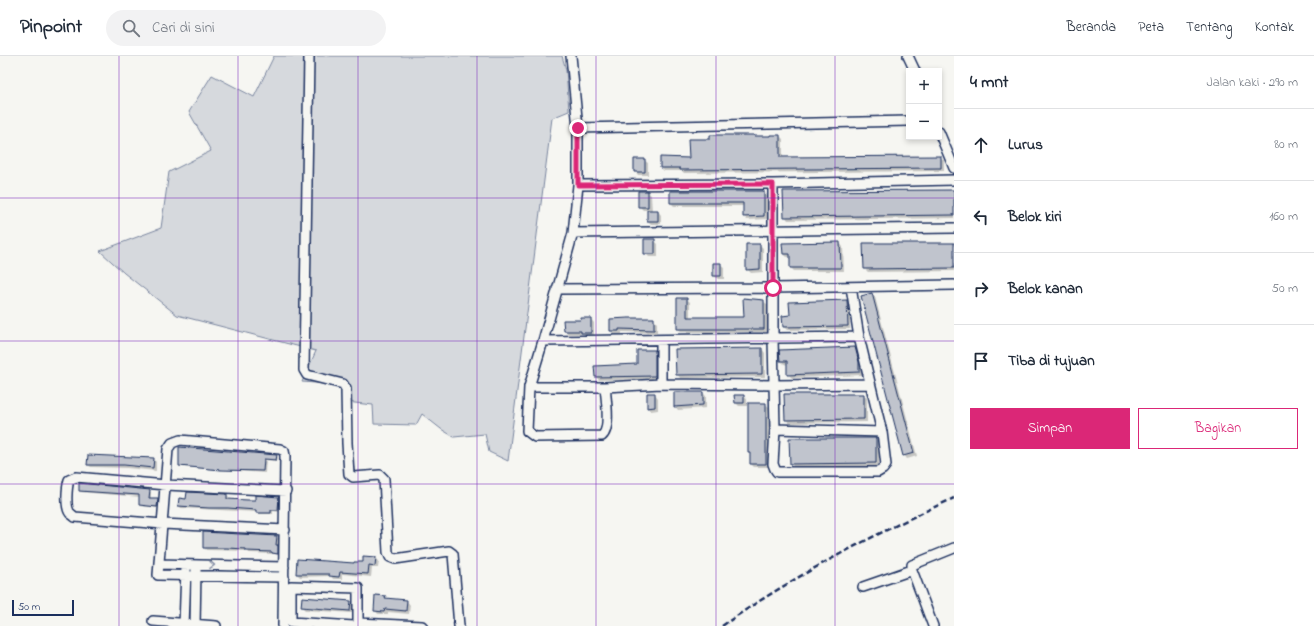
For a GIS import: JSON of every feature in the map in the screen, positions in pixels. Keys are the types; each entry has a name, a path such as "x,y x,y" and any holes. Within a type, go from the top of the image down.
{"street":[{"path":"309,56 304,370 307,375 343,384 345,386 349,474 353,477 380,475 384,479 388,552 390,557 395,559 449,551 454,554 458,626"},
{"path":"571,56 578,128 578,185 573,233 529,388 527,432 535,437 602,436 606,431 607,426 605,387"},
{"path":"908,56 914,68"},
{"path":"578,128 906,121"},
{"path":"942,139 954,168"},
{"path":"578,185 773,184 954,180"},
{"path":"773,184 773,338 775,385 773,464 774,469 777,472 878,472 886,465 882,432 858,338 851,287"},
{"path":"573,233 954,228"},
{"path":"557,289 954,285"},
{"path":"543,341 858,338"},
{"path":"661,341 661,384"},
{"path":"529,388 605,387 661,384 870,384"},
{"path":"775,429 882,432"},
{"path":"283,626 286,491 286,456 284,451 280,449 180,440 175,441 169,446 158,575 284,577"},
{"path":"285,530 163,524 76,517 70,514 67,493 69,480 76,477 166,485 286,491"},
{"path":"932,626 912,570 913,564 945,553 954,548"},
{"path":"159,564 284,567"},
{"path":"184,625 187,565"},
{"path":"195,626 196,565"},
{"path":"863,587 912,570"},
{"path":"357,625 358,588 291,586 290,622 357,625 422,626"},
{"path":"153,621 195,626 216,626"}],"shaded area":[{"path":"274,56 562,56 566,70 569,111 552,118 508,461 489,452 485,434 454,437 422,414 416,425 374,424 373,405 346,402 342,385 302,382 316,351 177,315 124,273 100,251 161,228 169,172 211,151 189,112 212,75 254,97"}],"building":[{"path":"710,135 780,135 780,157 941,156 941,168 680,170 680,168 660,168 660,157 689,158 688,139 710,139"},
{"path":"634,159 645,159 645,172 634,172"},
{"path":"954,190 954,215 784,217 783,191"},
{"path":"638,191 648,191 648,207 638,207"},
{"path":"670,191 764,191 764,216 743,217 743,203 670,203"},
{"path":"647,210 658,210 658,221 647,221"},
{"path":"644,239 655,239 655,254 644,254"},
{"path":"840,242 841,268 790,268 790,254 783,254 782,243"},
{"path":"863,243 954,243 954,268 864,269"},
{"path":"746,244 760,244 760,269 746,270"},
{"path":"713,263 721,263 721,276 713,276"},
{"path":"872,293 914,453 903,456 861,296"},
{"path":"677,298 687,298 687,317 744,317 743,298 764,300 764,329 677,329"},
{"path":"847,300 848,326 783,327 782,316 790,315 789,302"},
{"path":"581,318 591,318 591,333 581,333 581,331 564,331 563,320 581,320"},
{"path":"654,318 654,330 619,329 619,331 610,331 610,319"},
{"path":"855,347 859,362 859,372 787,375 787,361 780,361 779,350"},
{"path":"762,348 762,374 676,375 675,349"},
{"path":"637,350 655,350 655,376 595,377 594,366 637,364"},
{"path":"674,392 703,392 703,405 674,407"},
{"path":"647,393 655,393 655,407 647,408"},
{"path":"784,394 864,394 864,419 785,420"},
{"path":"734,395 744,395 744,403 735,403"},
{"path":"748,403 766,403 766,464 750,464 750,453 748,453"},
{"path":"789,438 876,438 876,463 790,464"},
{"path":"179,447 277,455 276,460 264,459 263,471 221,470 179,466"},
{"path":"88,455 154,458 153,468 124,465 87,465"},
{"path":"79,483 150,490 149,498 158,498 157,507 139,505 139,495 79,491"},
{"path":"187,492 227,494 227,499 255,500 255,495 279,497 278,510 271,510 271,513 256,513 256,510 178,506 179,498 186,499"},
{"path":"203,532 277,536 276,545 278,545 278,554 272,552 246,551 246,549 203,548"},
{"path":"363,556 376,557 375,566 369,565 368,574 340,572 339,577 329,576 329,574 296,574 297,559 354,563 363,562"},
{"path":"375,595 386,596 385,598 407,600 406,611 385,609 384,612 374,611"},
{"path":"302,597 351,601 350,611 301,607"}],"railway":[{"path":"722,626 806,573 864,541 954,498"}],"route":[{"path":"578,128 578,185 773,184 773,288"}]}
